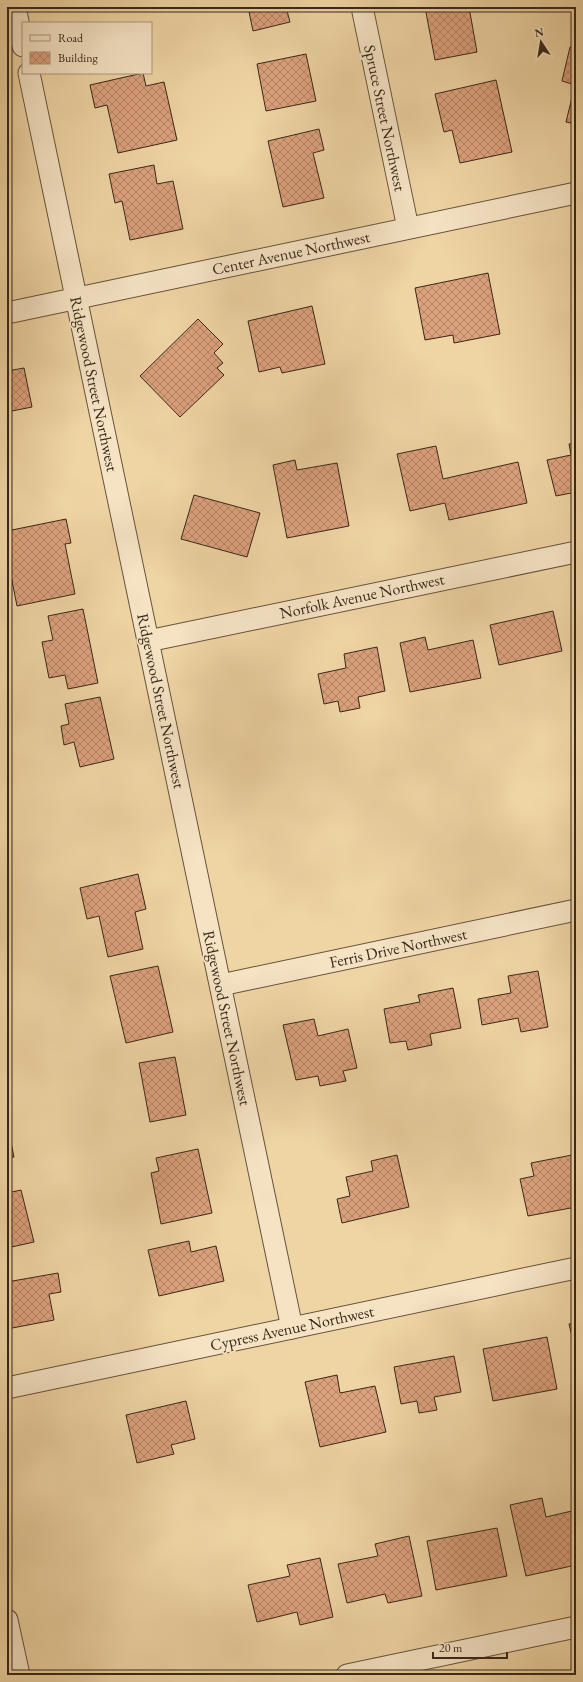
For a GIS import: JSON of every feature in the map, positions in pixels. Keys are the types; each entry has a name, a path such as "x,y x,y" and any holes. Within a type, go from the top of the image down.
{"street":[{"path":"15,7 22,41"},
{"name":"Spruce Street Northwest","path":"362,7 408,228"},
{"name":"Ridgewood Street Northwest","path":"29,74 292,1328"},
{"name":"Center Avenue Northwest","path":"7,313 576,193"},
{"name":"Norfolk Avenue Northwest","path":"148,641 576,552"},
{"name":"Ferris Drive Northwest","path":"220,985 576,910"},
{"name":"Cypress Avenue Northwest","path":"7,1388 576,1268"},
{"path":"7,1620 19,1675"},
{"path":"347,1675 576,1627"}],"building":[{"path":"248,7 286,7 290,22 253,31"},
{"path":"425,7 469,7 477,52 435,60"},
{"path":"570,47 576,48 576,124 566,122 575,85 562,81"},
{"path":"306,54 316,101 266,111 257,64"},
{"path":"139,74 143,74 146,86 164,82 177,140 118,153 107,105 95,108 90,85"},
{"path":"496,80 512,152 460,163 452,130 444,132 435,94"},
{"path":"319,129 324,150 313,153 324,198 283,207 268,141"},
{"path":"154,165 157,184 173,181 183,229 130,240 122,201 115,203 109,174"},
{"path":"488,273 500,334 454,343 453,335 425,340 415,288"},
{"path":"312,306 325,364 282,373 280,367 259,372 248,321"},
{"path":"198,319 223,344 214,353 223,363 217,368 224,375 180,417 140,376"},
{"path":"24,368 32,407 7,412 7,371"},
{"path":"576,443 576,492 556,496 547,460 571,455 569,444"},
{"path":"436,446 443,479 518,462 527,503 449,520 445,503 410,511 397,454"},
{"path":"295,460 297,470 337,463 349,526 287,538 273,465"},
{"path":"194,495 260,513 247,557 181,539"},
{"path":"66,519 71,543 65,544 75,594 17,606 7,556 7,531"},
{"path":"83,609 98,683 68,689 65,675 49,678 42,642 53,640 48,616"},
{"path":"553,611 562,651 499,665 490,625"},
{"path":"425,637 428,650 473,640 481,678 410,692 400,643"},
{"path":"377,647 385,691 358,697 360,708 340,712 338,701 324,704 318,674 346,668 344,654"},
{"path":"100,697 114,759 80,767 74,742 64,745 61,726 69,724 65,704"},
{"path":"138,874 146,909 135,912 143,949 108,957 99,916 87,919 80,888"},
{"path":"158,966 173,1032 126,1043 110,976"},
{"path":"538,971 548,1027 521,1032 518,1018 482,1025 478,999 511,993 508,976"},
{"path":"453,988 461,1028 430,1034 432,1045 408,1050 406,1041 390,1043 384,1009 420,1002 418,995"},
{"path":"314,1019 318,1036 348,1029 357,1068 343,1071 346,1081 320,1086 318,1076 296,1080 283,1025"},
{"path":"175,1057 186,1115 150,1122 139,1063"},
{"path":"7,1123 14,1157 7,1158"},
{"path":"198,1149 212,1213 161,1224 151,1173 159,1171 156,1158"},
{"path":"397,1155 409,1207 342,1223 337,1199 350,1196 346,1177 373,1171 371,1161"},
{"path":"572,1155 576,1176 576,1207 528,1216 520,1179 534,1176 531,1163"},
{"path":"21,1190 34,1242 7,1248 7,1193"},
{"path":"189,1241 191,1252 216,1246 224,1281 159,1296 148,1250"},
{"path":"58,1273 61,1292 49,1294 54,1320 7,1329 7,1282"},
{"path":"576,1323 576,1353 569,1324"},
{"path":"547,1337 557,1389 493,1401 483,1349"},
{"path":"454,1356 461,1392 434,1397 437,1410 419,1413 417,1401 401,1404 394,1367"},
{"path":"337,1375 340,1393 375,1386 386,1432 320,1447 305,1382"},
{"path":"186,1401 195,1439 171,1445 174,1454 137,1463 126,1415"},
{"path":"542,1498 546,1517 576,1510 576,1565 526,1576 510,1505"},
{"path":"497,1528 507,1576 436,1590 427,1541"},
{"path":"409,1536 422,1596 388,1603 385,1594 347,1603 338,1564 378,1556 375,1544"},
{"path":"320,1558 333,1617 300,1625 297,1612 257,1622 248,1585 290,1576 287,1565"}]}
